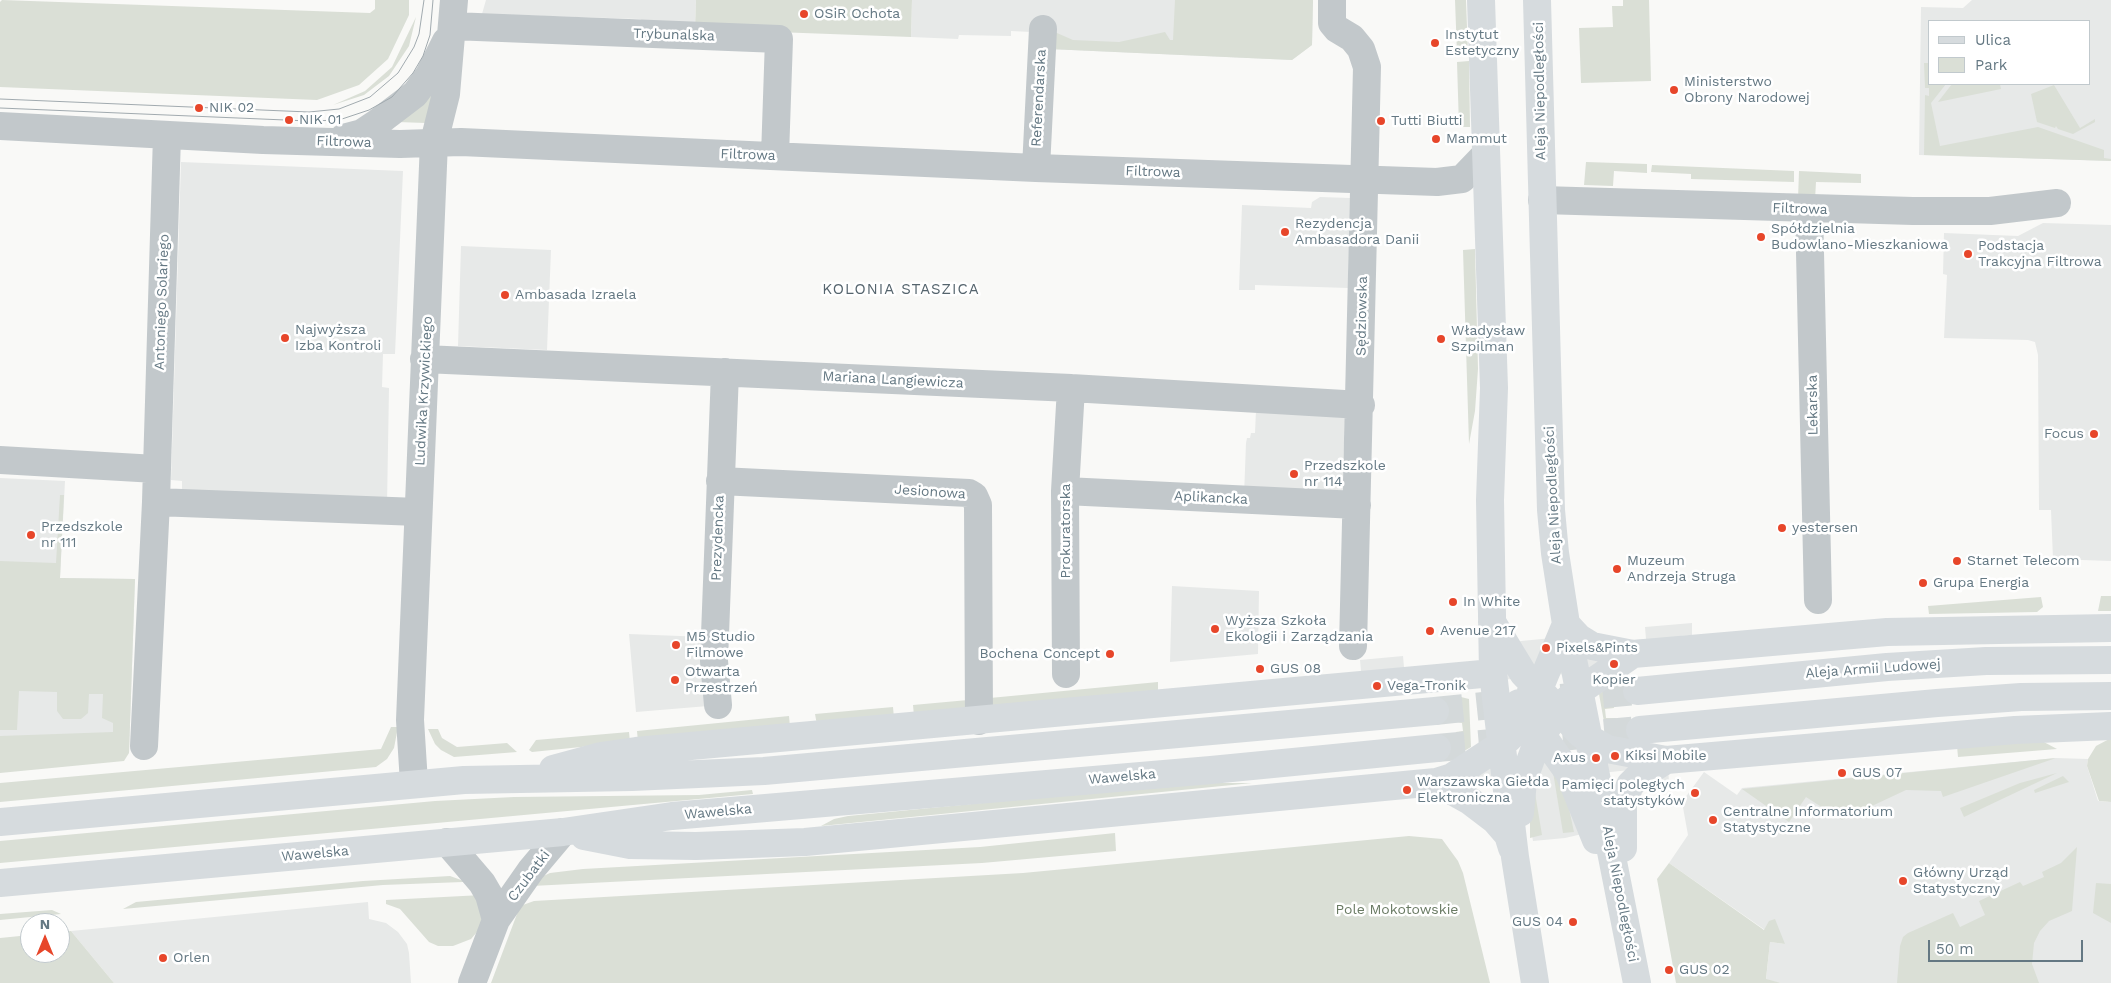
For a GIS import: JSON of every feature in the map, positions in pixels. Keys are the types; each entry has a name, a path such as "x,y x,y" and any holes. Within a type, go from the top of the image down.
{"main road":[{"path":"1481,0 1494,388 1490,490 1493,673 1515,857 1535,983"},
{"name":"Aleja Niepodległości","path":"1537,0 1552,519 1557,573 1637,983"},
{"path":"1491,621 1523,673 1542,713 1558,756 1578,793 1623,912"},
{"path":"1566,624 1579,638 1592,646 1634,654 1887,632 2111,628"},
{"path":"1515,857 1523,781 1536,745 1542,713 1566,624"},
{"path":"563,832 630,845 768,844 853,838 1436,782 1452,776 1502,744 1542,713 1568,699 1634,654"},
{"name":"Aleja Armii Ludowej","path":"1637,691 1887,667 1986,662 2111,660"},
{"path":"523,779 601,756 804,735 979,721 1493,673 1542,713 1607,749 1666,760 2015,730 2111,726"},
{"path":"1640,730 1937,703 2021,697 2111,696"},
{"path":"0,822 414,783 764,771 1435,711"},
{"name":"Wawelska","path":"0,882 563,832 672,816 1211,770 1437,748"},
{"path":"1623,912 1623,804 1626,793 1637,778 1666,760"},
{"path":"1436,782 1470,801 1495,820 1508,836 1515,857"}],"street":[{"name":"Sędziowska","path":"1332,0 1332,23 1337,29 1352,38 1361,49 1367,67 1361,405 1353,646"},
{"path":"323,142 362,133 406,103 429,76 453,13"},
{"name":"Ludwika Krzywickiego","path":"414,783 410,731 434,142 446,94 453,13"},
{"name":"Trybunalska","path":"453,13 780,39 775,156"},
{"name":"Referendarska","path":"1036,168 1043,29"},
{"name":"Filtrowa","path":"0,126 323,142 400,144 434,142 1364,180 1455,180 1468,174 1486,154"},
{"name":"Antoniego Solariego","path":"156,502 167,135"},
{"name":"Filtrowa","path":"1542,200 1809,209 1990,210 2058,203"},
{"name":"Lekarska","path":"1809,209 1818,600"},
{"name":"Mariana Langiewicza","path":"424,359 1071,388 1361,405"},
{"name":"Prezydencka","path":"718,704 714,662 725,372"},
{"name":"Prokuratorska","path":"1066,674 1065,491 1071,388"},
{"path":"0,460 156,468"},
{"name":"Jesionowa","path":"720,481 969,493 974,496 978,505 979,721"},
{"name":"Aplikancka","path":"1065,491 1357,505"},
{"path":"144,746 156,502 418,512"},
{"name":"Czubatki","path":"472,983 496,920 531,870 563,832"},
{"name":"Czubatki","path":"447,842 482,883 489,895 496,920"}],"shaded area":[{"path":"486,0 696,0 695,29 646,23 640,19 482,14"},
{"path":"912,0 1313,0 1312,45 1292,60 1049,49 1031,32 1011,31 1011,36 959,35 958,39 911,37"},
{"path":"1972,0 2111,0 2111,161 1919,155 1921,7 1963,8"},
{"path":"181,162 403,171 395,354 383,354 382,387 389,388 387,505 182,496 182,481 171,480"},
{"path":"1320,197 1350,198 1348,288 1255,285 1255,290 1239,290 1242,205 1311,208 1312,202"},
{"path":"2043,223 2111,225 2111,561 2053,559 2051,510 2039,510 2038,355 2035,342 2028,340 1944,338 1947,275 1943,274 1944,233 2018,236"},
{"path":"461,246 551,250 547,350 458,346"},
{"name":"Przedszkole nr 114","path":"1256,410 1345,414 1342,501 1244,496 1246,443 1251,433 1255,433"},
{"path":"0,478 65,481 60,578 135,579 129,753 0,765"},
{"name":"Wyższa Szkoła Ekologii i Zarządzania","path":"1172,586 1259,591 1258,654 1170,662"},
{"path":"1692,623 1692,635 1681,636 1681,663 1363,693 1360,660 1403,656 1404,667 1402,669 1512,659 1511,642 1552,638 1621,641 1646,639 1645,627"},
{"path":"629,634 705,637 708,706 636,712"},
{"name":"Warszawska Giełda Elektroniczna","path":"1671,747 1668,766 1669,782 1650,784 1649,768 1582,775 1591,832 1565,838 1533,841 1523,781 1377,797 1375,779"},
{"name":"Główny Urząd Statystyczny","path":"2056,758 2088,759 2087,766 2098,801 2111,802 2111,983 1781,983 1766,980 1770,942 1785,944 1669,863 1688,835 1682,802 1704,772 1737,795 1742,788"},
{"path":"368,902 369,919 386,923 398,932 407,944 411,983 114,983 71,931"}],"green space":[{"path":"2,0 370,13 375,9 375,0 409,0 409,15 388,59 359,85 317,100 0,87 0,2"},
{"name":"OSiR Ochota","path":"696,0 912,0 911,37 695,29"},
{"path":"1175,0 1313,0 1312,45 1292,60 1049,49 1050,33 1057,33 1073,40 1119,42 1165,32 1170,40 1173,40"},
{"path":"1455,0 1466,0 1468,54 1457,54"},
{"path":"1623,0 1649,0 1651,81 1581,83 1579,28 1613,27 1612,6 1623,6"},
{"path":"416,17 409,46 389,76 364,95 333,105 365,91 392,67"},
{"path":"1469,61 1470,127 1459,127 1457,62"},
{"path":"1924,63 1928,63 1928,85 1945,85 1931,103 1940,146 2038,127 2104,150 2104,158 2111,159 2111,161 1924,155 1925,95 1929,96 1929,88 1925,88"},
{"path":"436,81 426,123 397,122"},
{"path":"1951,85 2000,85 2001,89 1938,102"},
{"path":"2054,85 2080,128 2095,119 2095,122 2073,134 2058,129 2056,126 2055,128 2037,122 2031,94"},
{"path":"1586,162 1647,164 1647,173 1614,171 1613,186 1584,185"},
{"path":"1652,165 1794,171 1794,182 1691,179 1691,174 1651,172"},
{"path":"1799,171 1861,174 1861,183 1816,182 1815,200 1798,199"},
{"path":"1475,249 1478,369 1475,411 1469,444 1463,250"},
{"path":"60,495 64,495 60,578 135,579 129,753 124,761 0,773 0,736 113,732 113,723 102,718 103,694 89,694 88,713 81,719 63,719 57,711 57,692 19,691 17,730 0,730 0,561 56,563"},
{"path":"2101,596 2111,596 2111,611 2098,611"},
{"path":"2041,597 2043,607 2037,612 1929,614 1928,606"},
{"path":"1158,682 1158,690 985,709 990,698"},
{"path":"1611,686 1614,708 1605,709 1606,718 1616,718 1619,738 1606,733 1599,694"},
{"path":"1453,695 1469,699 1471,747 1459,754 1456,732 1463,731 1462,723 1456,722"},
{"path":"968,700 974,710 914,716 913,705"},
{"path":"893,707 894,718 817,725 815,714"},
{"path":"789,716 790,727 638,742 637,731"},
{"path":"391,727 398,727 394,748 387,759 376,767 0,802 0,783 381,749"},
{"path":"428,729 438,729 442,738 457,747 507,743 517,752 454,757 441,750 435,744"},
{"path":"629,732 630,742 532,752 529,750 536,740"},
{"path":"2111,738 2111,802 2099,801 2087,766 2088,759 2096,746"},
{"path":"2042,741 2057,749 1958,757 1957,746"},
{"path":"2056,758 1943,797 1941,791 1906,790 1842,820 1806,797 1789,822 1742,789"},
{"path":"1553,772 1557,774 1567,799 1574,832 1563,833"},
{"path":"2057,773 1964,817 1960,808 2020,783"},
{"path":"2063,776 2069,782 2035,793 2034,790"},
{"path":"1189,783 1252,783 821,826 834,819 848,816"},
{"path":"1534,787 1542,835 1530,838 1530,809"},
{"path":"752,790 753,794 0,863 0,841 435,801 514,797 699,795"},
{"path":"1115,833 1116,851 982,863 532,886 539,878 550,873 583,869 980,847"},
{"name":"Pole Mokotowskie","path":"1409,836 1442,839 1458,861 1463,873 1490,983 491,983 520,906 534,901 1023,873"},
{"path":"2077,847 2072,911 2049,921 2040,931 2034,943 2032,964 2039,983 1897,983 1900,946 1903,937 1908,933 1953,913 1960,927 1985,915 1979,901 2020,882 2023,886 2044,877 2042,872 2061,863"},
{"path":"1669,863 1764,930 1769,921 1775,919 1785,944 1770,942 1766,979 1781,983 1676,983 1657,879"},
{"path":"450,876 464,881 383,885 123,909 136,902 363,881"},
{"path":"2096,883 2111,884 2111,923 2093,913"},
{"path":"482,895 483,918 477,932 471,939 453,946 438,946 429,942 400,909 386,904 386,900"},
{"path":"52,910 59,913 20,913 20,918 0,920 0,914"},
{"path":"70,931 114,983 0,983 0,938 20,936 20,963 70,963"}],"tunnel":[{"path":"1561,698 1637,691"},
{"path":"1435,711 1521,702"},
{"path":"1437,748 1640,730"}],"tram line":[{"path":"0,99 309,112 339,109 370,97 398,73 414,47 419,34 424,0"},
{"path":"0,108 309,121 339,120 369,110 392,97 413,73 423,56 430,35 433,0"}],"place":[{"name":"OSiR Ochota","path":"804,14"},
{"name":"Instytut Estetyczny","path":"1435,43"},
{"name":"Ministerstwo Obrony Narodowej","path":"1674,90"},
{"name":"NIK 02","path":"199,108"},
{"name":"NIK 01","path":"289,120"},
{"name":"Tutti Biutti","path":"1381,121"},
{"name":"Mammut","path":"1436,139"},
{"name":"Rezydencja Ambasadora Danii","path":"1285,232"},
{"name":"Spółdzielnia Budowlano-Mieszkaniowa","path":"1761,237"},
{"name":"Podstacja Trakcyjna Filtrowa","path":"1968,254"},
{"name":"Ambasada Izraela","path":"505,295"},
{"name":"Najwyższa Izba Kontroli","path":"285,338"},
{"name":"Władysław Szpilman","path":"1441,339"},
{"name":"Focus","path":"2094,434"},
{"name":"Przedszkole nr 114","path":"1294,474"},
{"name":"yestersen","path":"1782,528"},
{"name":"Przedszkole nr 111","path":"31,535"},
{"name":"Starnet Telecom","path":"1957,561"},
{"name":"Muzeum Andrzeja Struga","path":"1617,569"},
{"name":"Grupa Energia","path":"1923,583"},
{"name":"In White","path":"1453,602"},
{"name":"Wyższa Szkoła Ekologii i Zarządzania","path":"1215,629"},
{"name":"Avenue 217","path":"1430,631"},
{"name":"M5 Studio Filmowe","path":"676,645"},
{"name":"Pixels&Pints","path":"1546,648"},
{"name":"Bochena Concept","path":"1110,654"},
{"name":"Kopier","path":"1614,664"},
{"name":"GUS 08","path":"1260,669"},
{"name":"Otwarta Przestrzeń","path":"675,680"},
{"name":"Vega-Tronik","path":"1377,686"},
{"name":"Kiksi Mobile","path":"1615,756"},
{"name":"Axus","path":"1596,758"},
{"name":"GUS 07","path":"1842,773"},
{"name":"Warszawska Giełda Elektroniczna","path":"1407,790"},
{"name":"Pamięci poległych statystyków","path":"1695,793"},
{"name":"Centralne Informatorium Statystyczne","path":"1713,820"},
{"name":"Główny Urząd Statystyczny","path":"1903,881"},
{"name":"GUS 04","path":"1573,922"},
{"name":"Orlen","path":"163,958"},
{"name":"GUS 02","path":"1669,970"}],"district":[{"name":"KOLONIA STASZICA","path":"901,290"}]}
